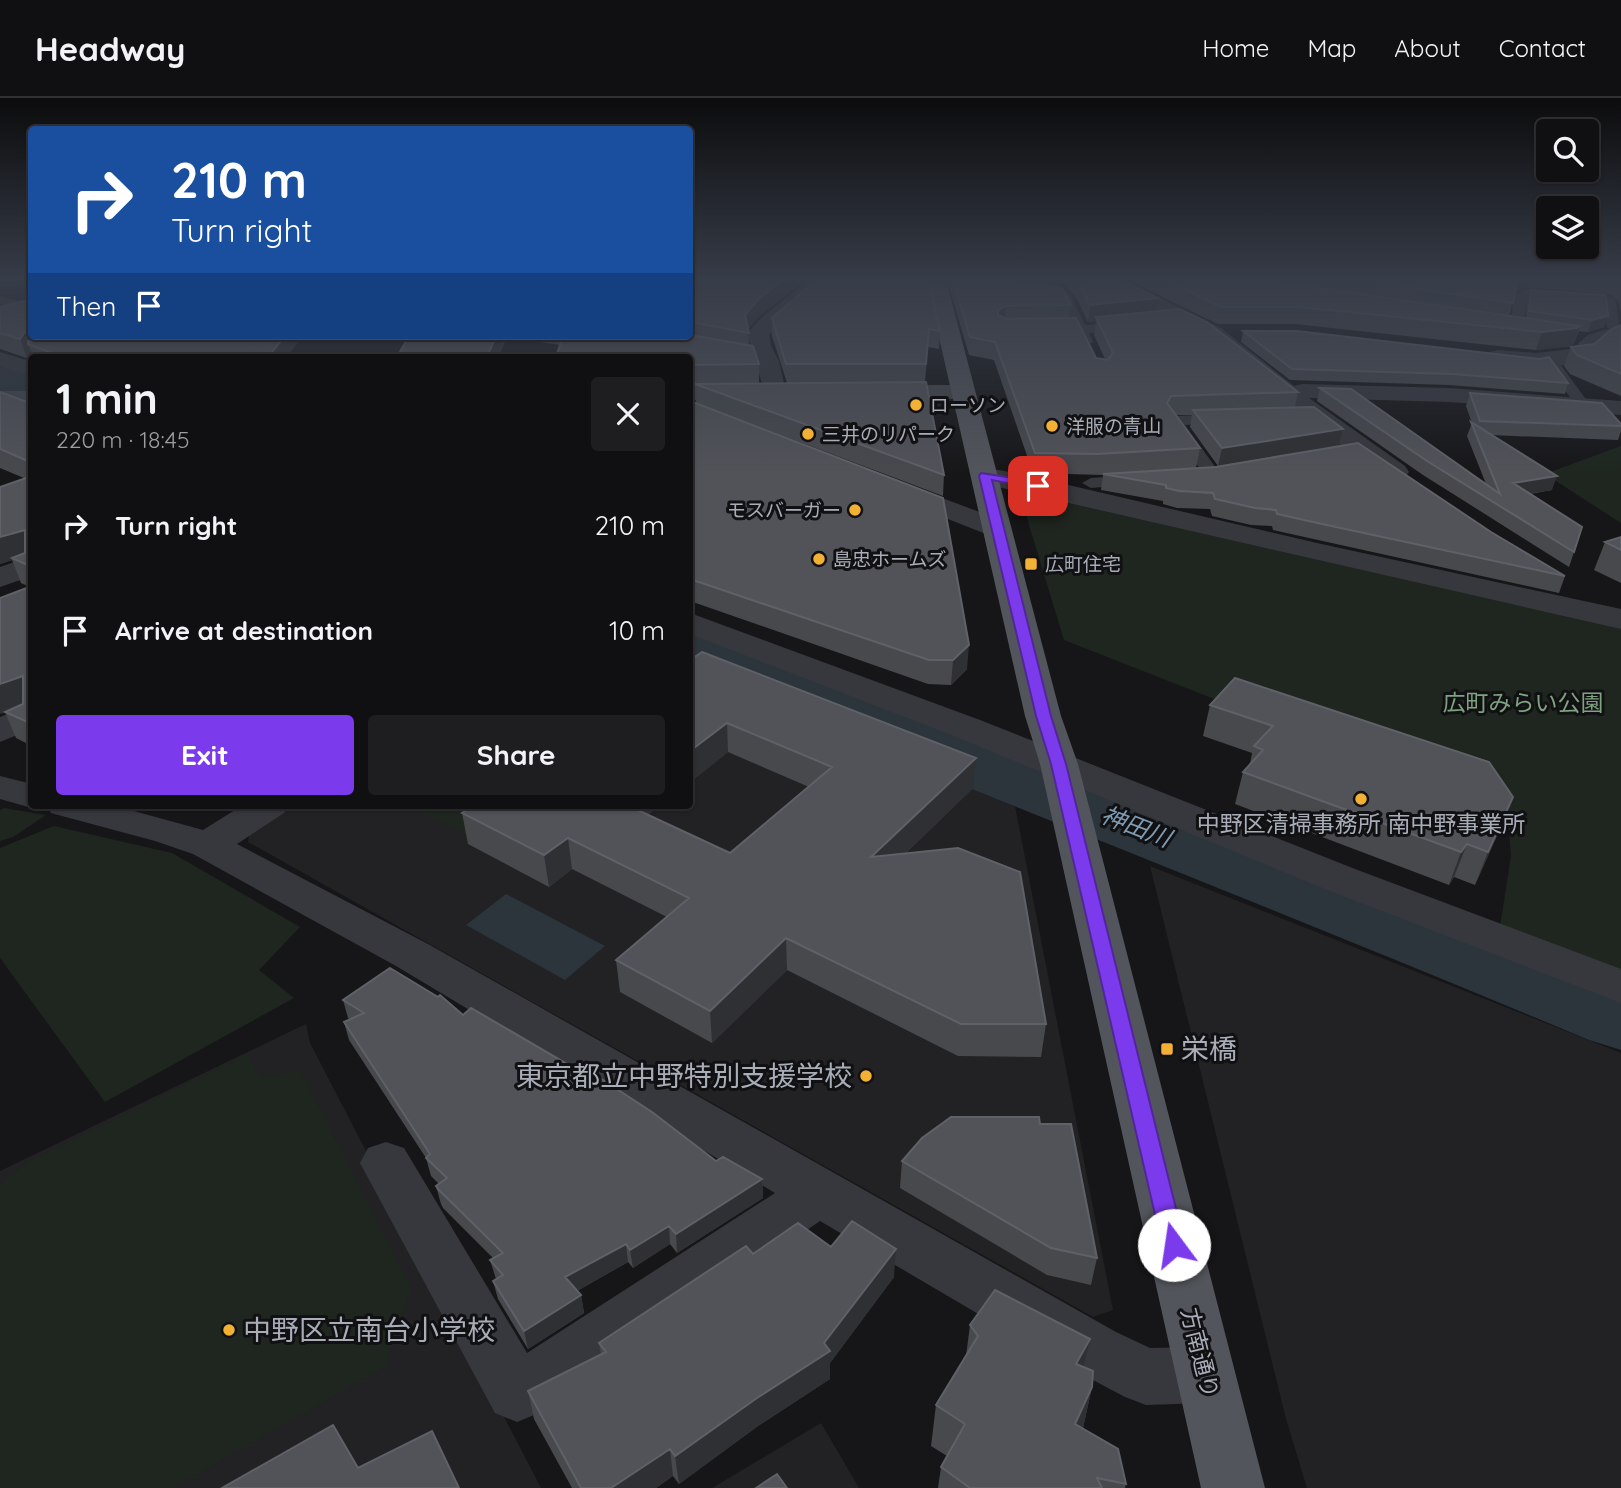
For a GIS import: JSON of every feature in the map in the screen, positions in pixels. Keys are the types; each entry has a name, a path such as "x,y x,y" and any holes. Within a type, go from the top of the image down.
{"main road":[{"name":"方南通り","path":"952,345 1043,716 1064,790 1233,1488"}],"street":[{"path":"760,345 762,360 774,392"},
{"path":"1217,345 1319,418 1353,452 1420,488"},
{"path":"1481,356 1517,360 1549,359 1578,355 1585,345"},
{"path":"1283,390 1449,395 1621,408"},
{"path":"693,404 746,393 801,392"},
{"path":"855,392 963,392"},
{"path":"693,407 717,420"},
{"path":"985,476 1017,481 1317,552 1621,619"},
{"path":"878,482 996,528"},
{"path":"0,578 28,567"},
{"path":"1561,579 1621,613"},
{"path":"693,626 721,651 1064,790 1340,879 1621,987"},
{"path":"0,731 28,717"},
{"path":"0,787 28,795"},
{"path":"80,809 169,832 207,845 412,955 820,1193 1095,1351 1146,1377 1205,1375"},
{"path":"207,845 264,809"},
{"path":"386,1163 517,1393 820,1193"}],"lane":[{"path":"1088,345 1091,352"},
{"path":"1549,359 1583,405"},
{"path":"1292,418 1319,418"},
{"path":"1194,477 1220,474 1174,421 1238,419"},
{"path":"1091,483 1145,480"}],"shaded area":[{"name":"東京都立中野特別支援学校","path":"693,671 1014,801 1113,1310 1093,1317 248,842 250,830 283,809 693,809"},
{"path":"1150,866 1621,1053 1621,1488 1307,1488 1286,1419"},
{"path":"506,894 605,946 565,980 466,925"},
{"name":"中野区立南台小学校","path":"306,1024 310,1043 541,1488 0,1488 0,1171"},
{"path":"821,1423 859,1488 712,1488"}],"green space":[{"path":"1621,446 1621,523 1545,474"},
{"name":"広町みらい公園","path":"1019,492 1621,628 1621,977 1499,933 1511,856 1509,829 1484,790 1209,697 1064,640"},
{"path":"4,808 46,815 13,837 0,841 0,810"},
{"path":"415,809 505,809 467,835"},
{"path":"54,826 172,853 300,927 259,970 294,998 105,1102 0,958 0,848"},
{"name":"中野区立南台小学校","path":"248,1054 260,1077 300,1070 411,1288 385,1367 173,1488 0,1488 0,1185 28,1162"}],"building":[{"path":"30,345 278,345 270,354 54,354"},
{"path":"404,345 492,345 488,354 399,354"},
{"path":"560,345 747,345 753,346 759,364 693,365 693,354 557,354"},
{"path":"780,345 928,345 926,364 786,364"},
{"path":"996,345 1089,345 1096,358 1108,360 1113,353 1109,345 1237,345 1298,392 1171,396 1167,403 1200,448 1097,454 1035,453"},
{"path":"1261,345 1417,345 1539,359 1549,357 1568,383 1452,374 1292,369"},
{"path":"1621,345 1621,374 1577,355 1571,347"},
{"path":"926,382 944,475 695,384"},
{"path":"1320,388 1351,389 1500,494 1471,422 1557,476 1513,483 1582,527 1574,552 1427,461"},
{"path":"0,392 28,402 28,461 0,449"},
{"path":"1470,393 1602,403 1621,426 1480,421"},
{"name":"島忠ホームズ","path":"693,402 943,498 969,645 953,660 929,660 693,580"},
{"path":"1314,407 1343,429 1222,448 1193,410"},
{"path":"1358,443 1491,532 1565,576 1277,514 1276,510 1215,499 1213,493 1179,491 1166,488 1166,485 1103,474 1216,467"},
{"path":"28,477 28,565 12,558 25,553 25,530 0,537 0,487"},
{"path":"1621,537 1621,550 1605,542"},
{"path":"28,588 28,722 5,712 23,704 23,676 0,684 0,598"},
{"path":"702,652 976,758 871,857 958,848 1020,872 1046,1024 961,1024 786,938 710,1011 616,960 689,898 568,838 544,855 462,813 468,809 636,809 730,853 832,767 727,723 693,749 693,658"},
{"path":"1235,678 1489,762 1513,797 1488,852 1467,844 1461,852 1243,772 1263,750 1254,746 1273,726 1210,705"},
{"path":"390,968 438,997 440,995 463,1015 471,1008 581,1072 586,1069 652,1112 716,1161 723,1157 762,1179 676,1234 669,1226 630,1250 626,1244 565,1277 581,1295 524,1331 493,1281 503,1275 490,1260 503,1253 438,1189 436,1186 447,1178 426,1158 430,1154 344,1022 364,1013 343,1000"},
{"path":"951,1117 1039,1117 1040,1124 1071,1124 1097,1258 1051,1248 902,1161 922,1138"},
{"path":"852,1221 896,1249 824,1343 830,1351 675,1456 670,1449 611,1488 581,1488 528,1391 606,1352 599,1343 746,1246 753,1254 798,1223 831,1247"},
{"path":"995,1290 1090,1339 1076,1364 1093,1371 1092,1387 1075,1424 1118,1449 1126,1484 1097,1478 1102,1488 970,1488 941,1467 965,1424 936,1405 978,1336 970,1325"},
{"path":"333,1425 358,1468 432,1431 459,1488 222,1488"},
{"path":"777,1474 787,1488 756,1488"}],"waterway":[{"name":"神田川","path":"0,377 28,388"},
{"name":"神田川","path":"693,653 1009,780 1328,900 1621,1017"}],"place":[{"name":"ローソン","path":"916,405"},
{"name":"洋服の青山","path":"1052,426"},
{"name":"三井のリパーク","path":"808,434"},
{"name":"モスバーガー","path":"855,510"},
{"name":"島忠ホームズ","path":"819,559"},
{"name":"広町住宅","path":"1031,564"},
{"name":"中野区清掃事務所 南中野事業所","path":"1361,799"},
{"name":"栄橋","path":"1167,1049"},
{"name":"東京都立中野特別支援学校","path":"866,1076"},
{"name":"中野区立南台小学校","path":"229,1330"}],"route":[{"path":"1038,486 985,476 1043,716 1059,764 1174,1245"}]}
